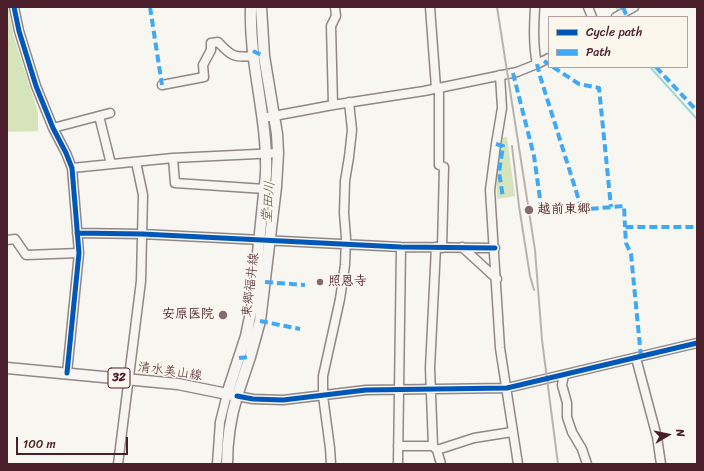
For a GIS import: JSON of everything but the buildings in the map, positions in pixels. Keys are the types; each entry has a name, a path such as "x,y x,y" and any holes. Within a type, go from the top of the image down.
{"main road":[{"name":"東郷福井線","path":"232,395 266,280 265,190 267,153 253,56 251,7"},
{"name":"東郷福井線","path":"255,320 255,284 276,187 278,152 274,116 264,56 261,7"},
{"name":"清水美山線","path":"7,368 178,384 232,395"},
{"path":"227,464 223,447 231,416 232,395"}],"street":[{"path":"14,7 19,31 36,86 53,128 72,168 79,253 67,373"},
{"path":"333,105 331,26 336,16 334,7"},
{"path":"430,7 438,88 439,165 444,167 430,368 435,448 441,464"},
{"path":"535,7 534,24 537,64"},
{"path":"618,16 634,7"},
{"path":"162,85 204,77 203,65 211,50 211,43 218,42 232,55 240,57 253,56"},
{"path":"263,118 349,102 424,91 517,72 548,58"},
{"path":"500,75 502,108 490,190 495,248 500,348 518,464"},
{"path":"331,464 323,396 323,376 340,298 345,265 346,244 344,181 349,157 352,130 349,102"},
{"path":"53,128 110,113"},
{"path":"99,116 111,164"},
{"path":"72,168 174,158 278,152"},
{"path":"174,158 175,183 265,190 276,187"},
{"path":"118,464 142,281 143,196 136,162"},
{"path":"77,233 142,234 401,247 495,248"},
{"path":"7,240 14,239 26,255 79,253"},
{"path":"398,464 401,247"},
{"path":"462,247 496,279"},
{"path":"255,284 266,280"},
{"path":"232,395 254,399 283,400 366,390 506,388 697,343"},
{"path":"636,358 657,437 661,464"},
{"path":"564,374 562,385 567,403 567,417 572,432 582,449 587,464"},
{"path":"398,446 435,448 474,438 512,432"},
{"path":"217,464 223,447"}],"green space":[{"path":"7,7 13,34 38,112 38,131 7,132"},
{"path":"507,137 515,196 497,199 496,176 501,138"}],"waterway":[{"path":"617,7 618,12"},
{"name":"堂田川","path":"258,44 259,56"},
{"path":"651,68 697,119"},
{"name":"堂田川","path":"225,425 229,406"}],"railway":[{"path":"497,7 535,250 542,340 558,464"},
{"path":"512,146 519,206 530,276 534,290"}],"marked path":[{"path":"150,7 162,85"},
{"path":"623,7 627,16"},
{"path":"253,51 264,56"},
{"path":"544,61 548,63"},
{"path":"537,64 582,210"},
{"path":"555,68 579,84 599,88 611,207"},
{"path":"657,68 697,111"},
{"path":"513,73 534,156 542,213 624,206 625,227"},
{"path":"496,144 503,146 499,172 503,198"},
{"path":"641,357 631,254 626,243 625,227 697,227"},
{"path":"265,282 305,285"},
{"path":"260,321 300,329"},
{"path":"239,358 250,357"}],"cycle path":[{"path":"14,7 19,31 36,86 53,128 72,168 79,253 67,373"},
{"path":"77,233 142,234 401,247 495,248"},
{"path":"237,396 253,399 283,400 366,390 507,388 697,343"}],"place":[{"name":"越前東郷","path":"529,210"},
{"name":"照恩寺","path":"320,282"},
{"name":"安原医院","path":"223,315"}]}
